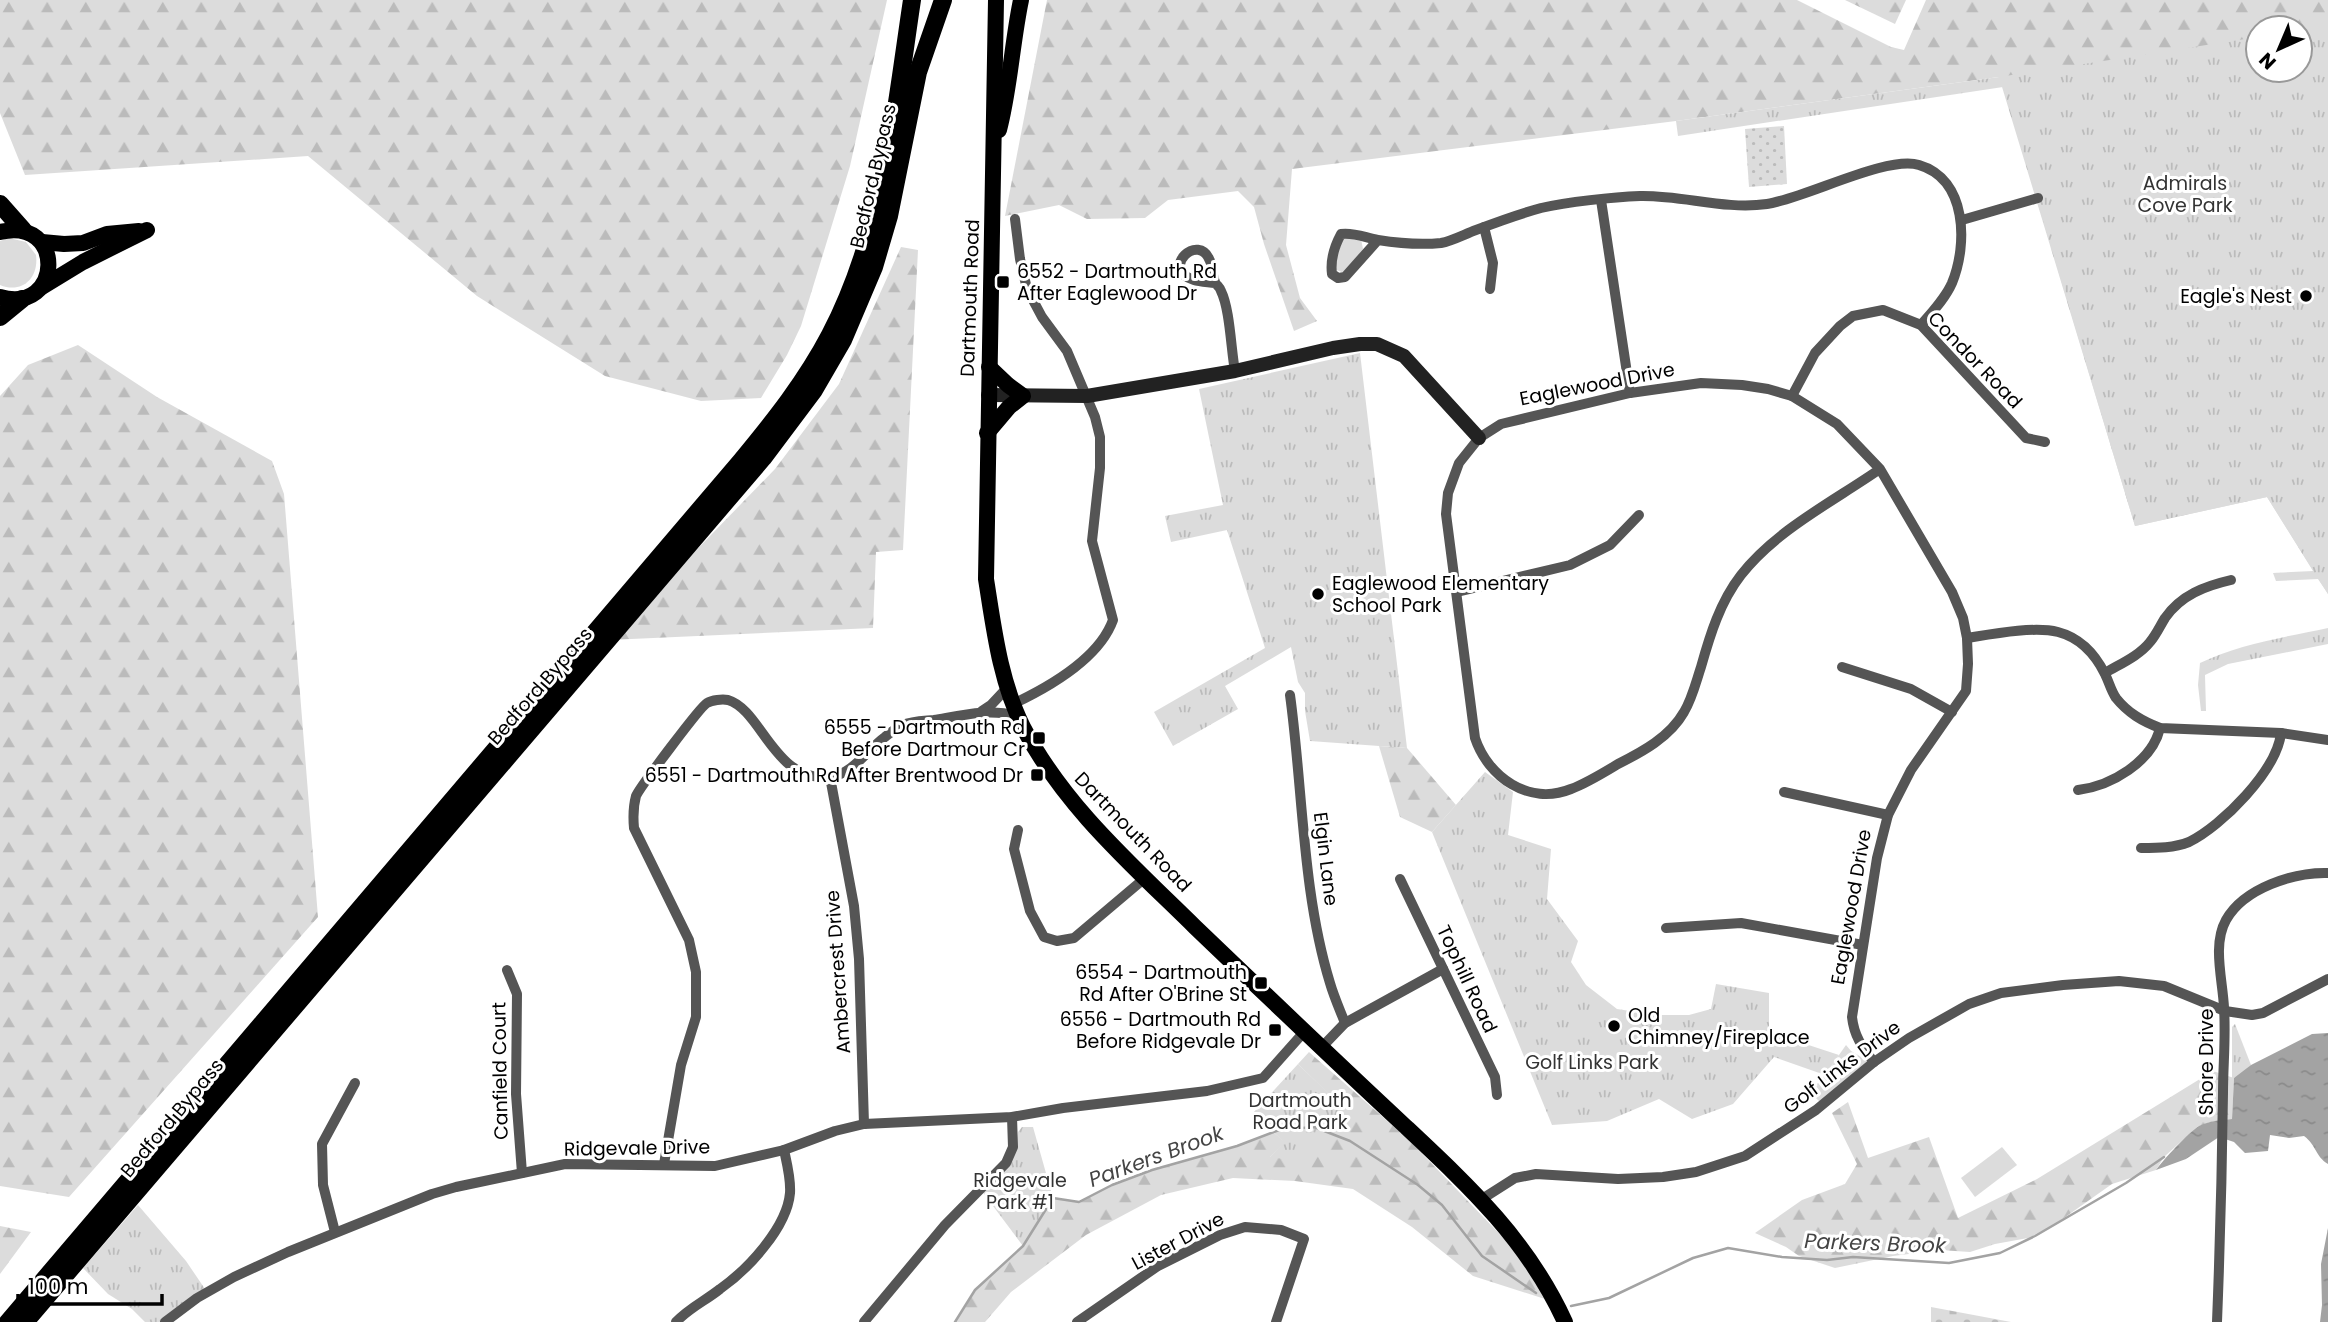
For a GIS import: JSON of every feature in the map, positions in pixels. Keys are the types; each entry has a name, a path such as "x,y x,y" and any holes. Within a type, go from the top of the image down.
{"highway":[{"name":"Bedford Bypass","path":"8,1322 741,461 793,396 830,334 853,282 878,205 887,166 912,0"},
{"name":"Bedford Bypass","path":"25,1322 763,458 814,390 843,340 874,267 889,216 918,72 943,0"},
{"path":"0,204 23,230"},
{"path":"0,317 22,299"}],"main road":[{"name":"Dartmouth Road","path":"996,0 986,579 1007,688 1016,710 1052,776 1088,821 1304,1032 1482,1199 1520,1243 1565,1322"},
{"name":"Dartmouth Road","path":"995,146 1005,109 1011,49 1021,0"},
{"path":"0,232 23,230 42,242 49,264 41,287"},
{"path":"0,297 22,299 33,294 41,287 147,230 107,234 83,243 42,242"},
{"path":"988,433 1009,407 1023,396 989,367"}],"street":[{"path":"1378,240 1345,277 1338,278 1332,274 1335,246 1341,234 1426,244 1444,242 1542,208 1642,196 1738,206 1768,204 1805,195 1899,162 1919,164 1948,185 1962,219 1959,256 1952,282 1921,325"},
{"path":"1962,219 2038,198"},
{"path":"1601,201 1630,393"},
{"path":"664,1164 681,1065 696,1017 696,972 689,940 634,828 633,812 637,795 646,779 706,704 724,699 736,704 773,748 794,768 812,775 830,777 854,765 883,738 902,725 982,712 1016,710 1090,654 1104,639 1113,620 1102,569 1092,541 1100,467 1100,438 1087,396 1067,351 1042,317 1027,289 1020,259 1016,219"},
{"path":"1484,227 1493,263 1490,289"},
{"path":"1215,283 1221,290 1226,312 1234,371"},
{"name":"Condor Road","path":"1792,396 1815,353 1840,326 1853,316 1883,310 1921,325 2026,438 2045,442"},
{"path":"988,395 1087,396 1234,371 1360,344 1377,344 1404,356 1479,438 1459,463 1448,493 1446,514 1475,738 1481,756 1511,785 1523,791 1544,794 1569,790 1645,750 1668,731 1684,714 1721,607 1740,576 1758,556 1792,528 1881,469"},
{"name":"Eaglewood Drive","path":"1479,438 1501,424 1630,393 1701,383 1742,385 1792,396 1837,424 1881,469 1952,592 1967,638 1968,664 1966,691 1911,770 1888,815 1878,858 1852,1017 1856,1038 1874,1062"},
{"path":"1457,592 1570,565 1610,545 1639,516"},
{"path":"2105,673 2137,654 2151,642 2166,616 2178,603 2209,585 2231,580"},
{"path":"1967,638 2017,631 2057,632 2082,642 2095,656 2114,696 2143,722 2160,728 2281,733 2328,740"},
{"path":"1842,667 1911,689 1952,712"},
{"path":"982,712 1007,688"},
{"name":"Elgin Lane","path":"1290,695 1303,826 1320,944 1330,985 1345,1023"},
{"path":"2078,790 2097,787 2141,760 2156,743 2160,728"},
{"path":"2141,848 2166,848 2189,842 2210,828 2239,802 2264,772 2280,744 2281,733"},
{"name":"Ambercrest Drive","path":"830,777 854,906 859,960 864,1124"},
{"path":"1784,792 1888,815"},
{"path":"1018,830 1013,849 1030,911 1044,937 1057,941 1074,938 1145,878"},
{"name":"Shore Drive","path":"2217,1322 2225,1011 2219,938 2226,919 2239,903 2258,891 2310,873 2328,873"},
{"name":"Tophill Road","path":"1400,879 1495,1077 1497,1095"},
{"path":"1666,928 1741,923 1863,945"},
{"path":"1321,1048 1345,1023 1443,969"},
{"name":"Canfield Court","path":"507,970 517,994 516,1094 522,1172"},
{"name":"Golf Links Drive","path":"1482,1199 1515,1178 1536,1174 1618,1179 1663,1177 1696,1172 1745,1156 1816,1110 1874,1062 1909,1038 1969,1004 2001,993 2119,981 2164,986 2225,1011 2252,1014 2263,1013 2328,979"},
{"name":"Ridgevale Drive","path":"165,1322 197,1298 234,1278 335,1232 432,1194 565,1164 715,1166 784,1150 835,1131 864,1124 1012,1117 1063,1108 1207,1091 1263,1078 1304,1032"},
{"path":"335,1232 324,1185 322,1144 355,1083"},
{"path":"864,1322 945,1225 1006,1163 1013,1147 1012,1117"},
{"path":"676,1322 683,1314 737,1276 771,1236 784,1214 790,1195 784,1150"},
{"name":"Lister Drive","path":"1077,1322 1158,1266 1220,1235 1245,1227 1281,1230 1304,1239 1276,1322"}],"green space":[{"path":"0,0 887,0 850,166 801,326 761,398 701,401 605,376 477,296 308,156 25,175 0,113"},
{"path":"1047,0 1797,0 1891,47 1904,50 1926,0 2328,0 2328,594 2267,497 2135,526 1999,77 1292,169 1286,245 1300,298 1317,321 1294,331 1254,207 1238,191 1168,200 1145,218 1087,219 1059,205 1005,216"},
{"path":"1845,0 1906,0 1895,24"},
{"name":"Admirals Cove Park","path":"2328,27 2328,594 2318,579 2276,581 2273,573 2313,571 2267,497 2135,526 2003,87 1678,136 1676,121 1999,77 2244,39 2244,84 2314,84 2314,29"},
{"path":"1784,126 1787,184 1749,187 1745,129"},
{"path":"1343,236 1361,239 1363,249 1344,273 1334,269"},
{"path":"9,238 26,242 36,255 35,271 22,286 0,285 0,241"},
{"path":"901,247 918,250 903,550 876,552 873,628 609,640 775,469 839,384"},
{"path":"78,345 157,397 272,461 284,494 318,917 69,1197 0,1186 0,396 28,365"},
{"name":"Eaglewood Elementary School Park","path":"1360,353 1407,748 1310,741 1305,693 1298,682 1291,647 1225,686 1238,709 1173,746 1154,712 1265,648 1227,530 1171,542 1165,516 1223,505 1199,389"},
{"path":"2328,628 2328,644 2228,664 2205,675 2206,711 2201,711 2198,685 2200,663 2247,646"},
{"path":"1379,746 1407,748 1456,805 1432,832 1400,817"},
{"name":"Golf Links Park","path":"1485,772 1513,792 1508,835 1551,849 1547,899 1578,941 1571,962 1586,985 1617,1009 1657,1015 1689,1015 1711,1009 1716,984 1769,993 1769,1032 1839,1055 1825,1075 1774,1057 1733,1104 1692,1119 1659,1099 1607,1121 1552,1125 1432,832"},
{"path":"2235,1024 2251,1065 2232,1079 2232,1027"},
{"path":"1846,1045 1870,1062 1821,1103 1810,1092"},
{"path":"1309,1052 1409,1140 1517,1252 1545,1299 1473,1276 1412,1227 1353,1189 1295,1181 1233,1178 1161,1195 1086,1235 1011,1292 985,1322 955,1322 975,1290 1023,1246 1053,1198 1079,1202 1146,1172 1237,1146 1273,1132 1285,1142 1270,1157 1345,1110 1298,1064"},
{"name":"Dartmouth Road Park","path":"1298,1064 1346,1110 1297,1161 1270,1157 1284,1142 1253,1113"},
{"path":"2213,1071 2234,1078 2232,1119 2197,1127 2164,1157 2156,1170 2112,1184 2054,1225 2028,1238 1970,1252 1940,1250 1835,1268 1799,1256 1755,1233 1802,1200 1845,1184 1857,1164 1832,1113 1848,1102 1868,1158 1929,1137 1958,1218 2037,1179"},
{"name":"Ridgevale Park #1","path":"1022,1127 1033,1127 1053,1198 1023,1246 981,1190 1017,1148 1018,1132"},
{"path":"2002,1147 2017,1165 1975,1197 1961,1178"},
{"path":"138,1205 186,1261 205,1289 159,1322 145,1322 132,1309 108,1294 83,1268"},
{"path":"0,1226 31,1232 0,1274"},
{"path":"1931,1307 2011,1322 1931,1322"}],"water":[{"path":"2328,1033 2328,1164 2304,1136 2289,1138 2270,1135 2268,1151 2245,1153 2234,1142 2219,1137 2186,1159 2156,1170 2199,1126 2232,1119 2234,1078 2251,1065 2312,1034"},
{"path":"2328,1228 2328,1322 2320,1322 2321,1264"}],"waterway":[{"name":"Parkers Brook","path":"955,1322 975,1290 1023,1246 1053,1198 1079,1202 1112,1185 1152,1170 1237,1146 1279,1130 1314,1127 1350,1141 1418,1185 1442,1205 1482,1256 1536,1293"},
{"name":"Parkers Brook","path":"1571,1306 1609,1298 1693,1258 1728,1248 1782,1257 1827,1260 1853,1257 1949,1263 2000,1253 2035,1236 2126,1183 2164,1157"}],"place":[{"name":"6552 - Dartmouth Rd After Eaglewood Dr","path":"1003,282"},
{"name":"Eagle's Nest","path":"2306,296"},
{"name":"Eaglewood Elementary School Park","path":"1318,594"},
{"name":"6555 - Dartmouth Rd Before Dartmour Cr","path":"1039,738"},
{"name":"6551 - Dartmouth Rd After Brentwood Dr","path":"1037,775"},
{"name":"6554 - Dartmouth Rd After O'Brine St","path":"1261,983"},
{"name":"Old Chimney/Fireplace","path":"1614,1026"},
{"name":"6556 - Dartmouth Rd Before Ridgevale Dr","path":"1275,1030"}]}
